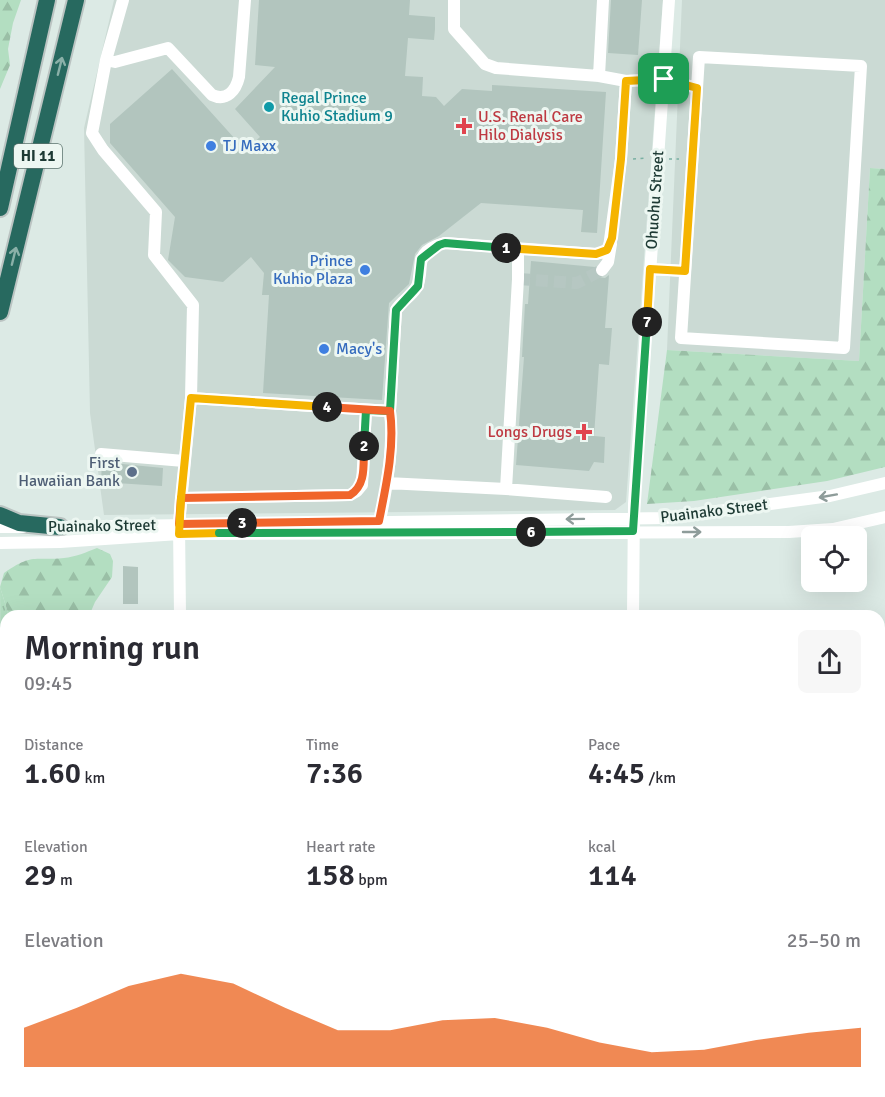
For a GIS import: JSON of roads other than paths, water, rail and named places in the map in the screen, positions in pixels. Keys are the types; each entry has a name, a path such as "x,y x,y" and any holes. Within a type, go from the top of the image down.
{"highway":[{"name":"HI 11","path":"0,208 47,0"},
{"name":"HI 11","path":"0,312 76,0"},
{"path":"0,515 19,523 60,527"}],"street":[{"path":"123,0 106,60 93,135 156,212 154,255 193,304 191,398 179,529 180,610"},
{"path":"106,60 115,62 168,48 212,95 216,98 225,96 234,90 238,81 245,0"},
{"path":"454,0 454,29 485,64 496,68 599,76 626,81 664,79 697,88"},
{"path":"599,76 603,0"},
{"name":"Ohuohu Street","path":"633,610 634,525 669,0"},
{"path":"699,57 861,66 843,348 681,338 697,88 699,57"},
{"path":"602,270 608,262 611,243 621,159 626,81"},
{"path":"378,527 387,483 396,310 418,286 421,259 445,243 596,254 607,250 611,243"},
{"path":"506,489 518,249"},
{"path":"650,269 685,271"},
{"path":"191,398 390,411"},
{"path":"181,498 350,495 362,484 366,410"},
{"path":"100,454 184,461"},
{"path":"387,483 606,497"},
{"name":"Puainako Street","path":"634,525 830,496 885,483"},
{"name":"Puainako Street","path":"0,527 179,529 634,525 812,531 849,526 885,517"},
{"name":"Puainako Street","path":"0,543 60,542 179,529"}],"tunnel":[{"path":"518,279 577,283 602,270"}],"place":[{"name":"Regal Prince Kuhio Stadium 9","path":"269,107"},
{"name":"U.S. Renal Care Hilo Dialysis","path":"464,126"},
{"name":"TJ Maxx","path":"211,146"},
{"name":"Prince Kuhio Plaza","path":"365,270"},
{"name":"Macy's","path":"324,349"},
{"name":"Longs Drugs","path":"584,432"},
{"name":"First Hawaiian Bank","path":"132,472"}]}
